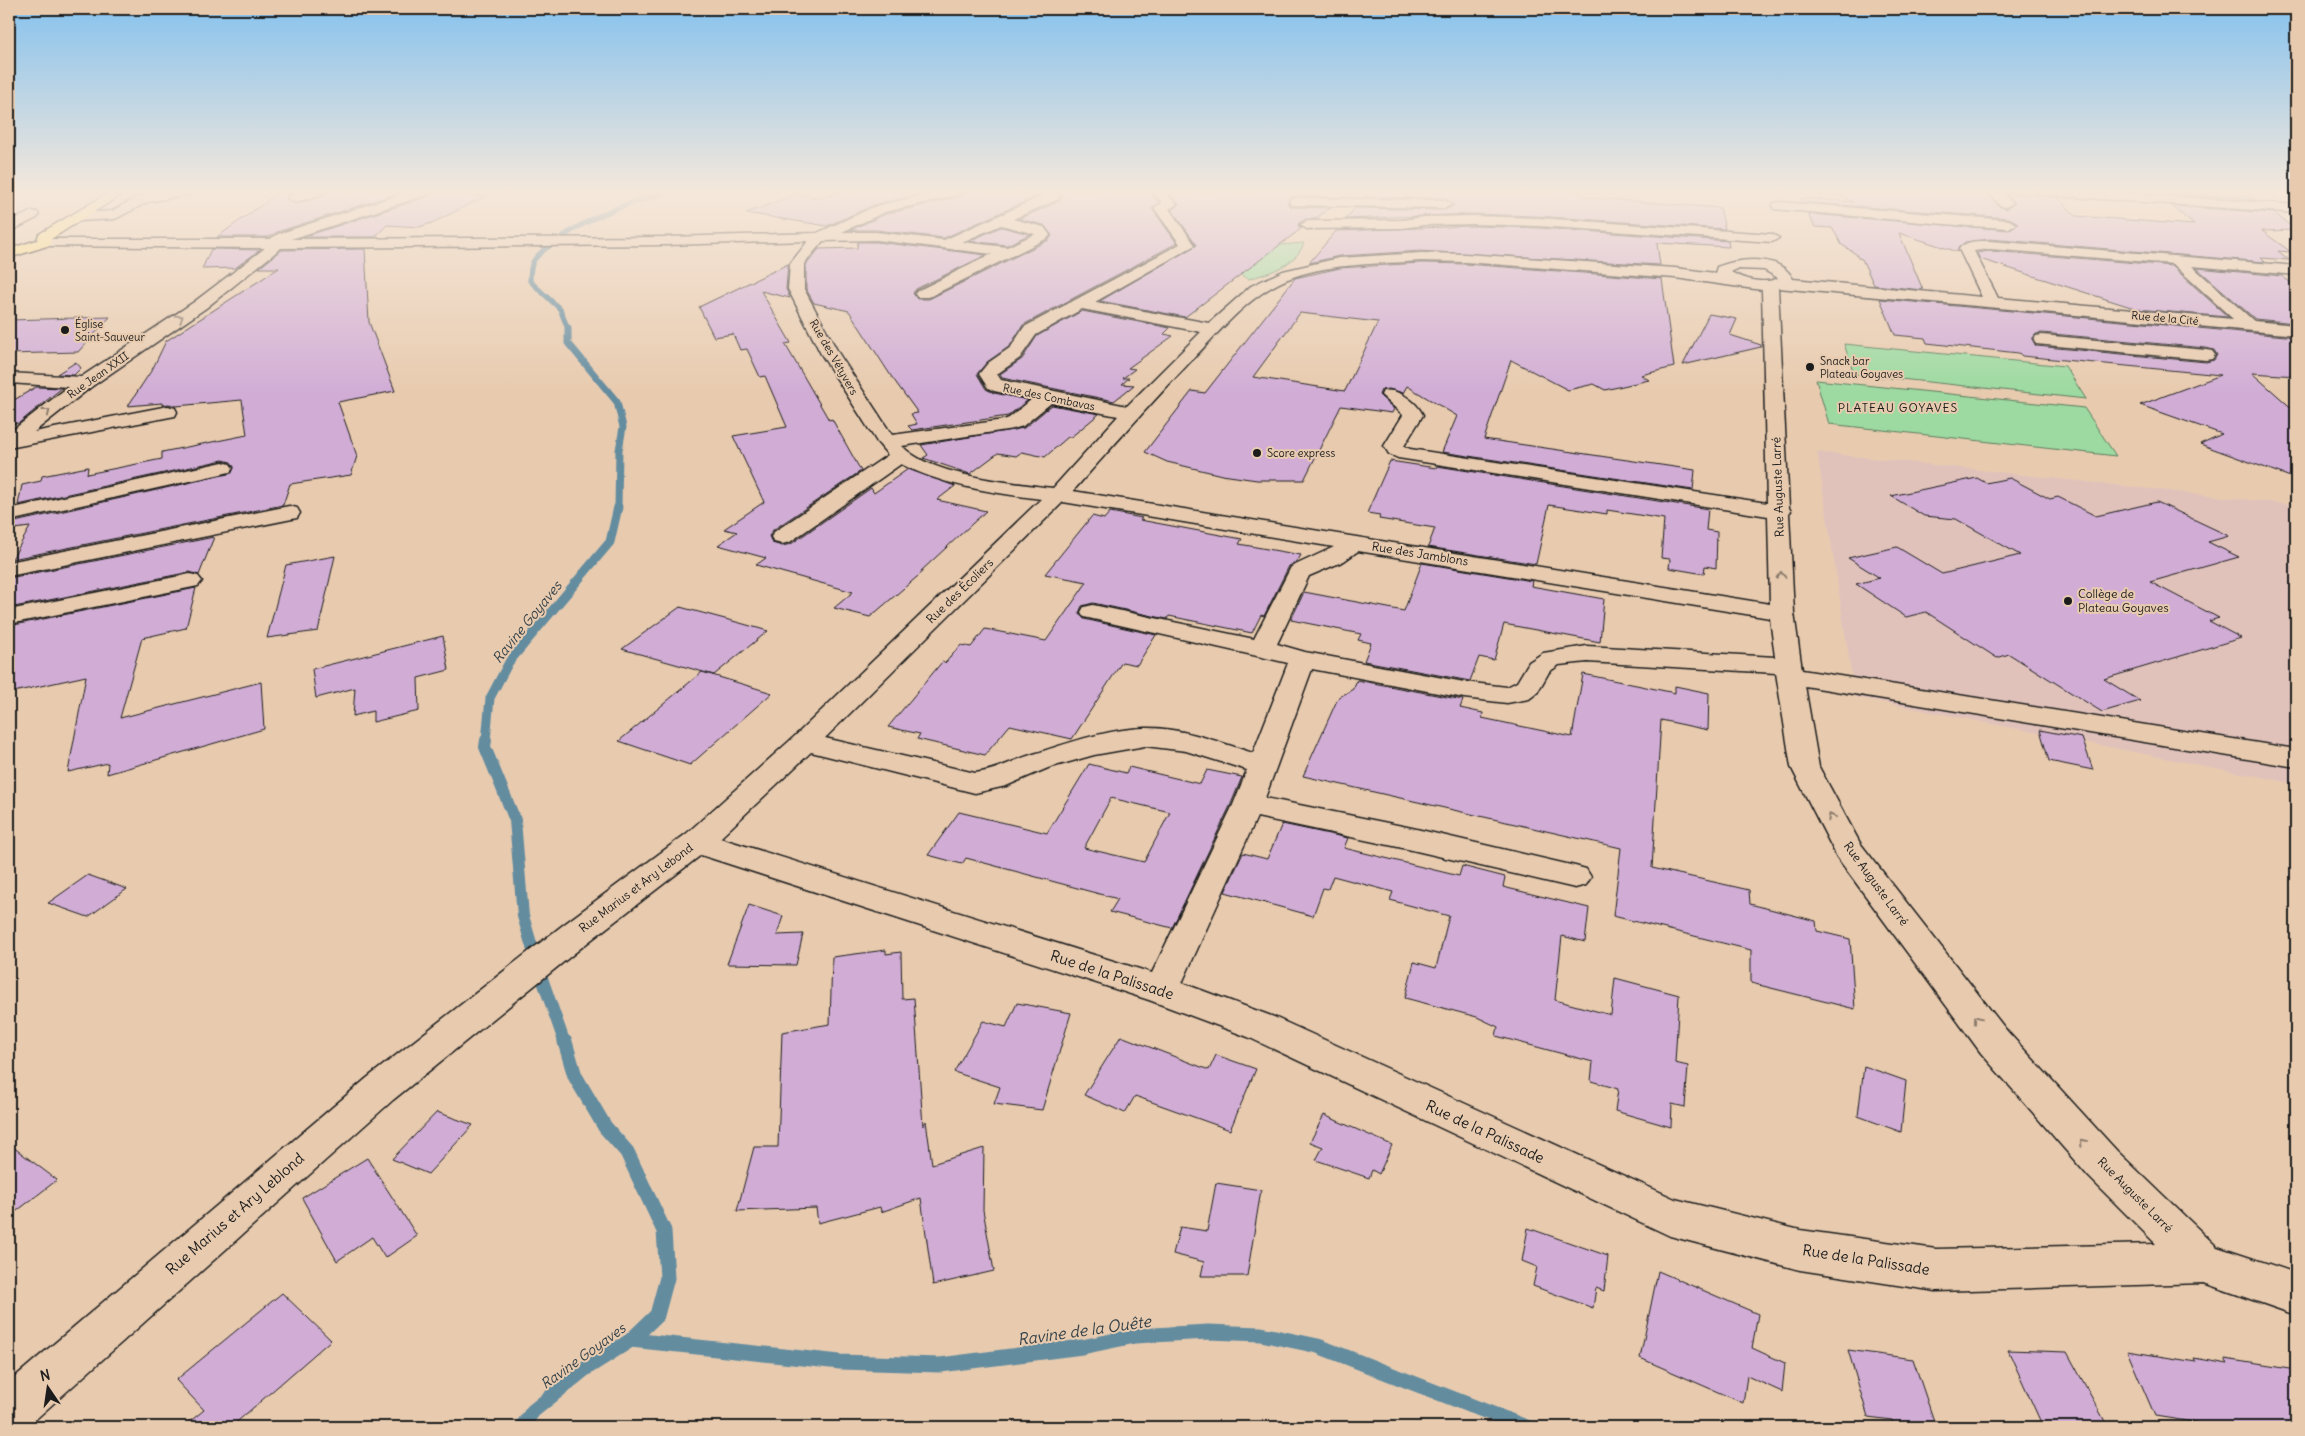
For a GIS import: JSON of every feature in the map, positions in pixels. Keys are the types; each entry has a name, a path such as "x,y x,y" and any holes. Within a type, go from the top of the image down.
{"street":[{"name":"Rue Jean XXII","path":"9,443 85,382 200,305 261,258"},
{"name":"Rue des Vétyvers","path":"802,258 797,264 796,289 830,354 893,449"},
{"path":"923,294 997,258"},
{"name":"Rue des Combavas","path":"1131,413 1000,387 994,384 988,374 1017,351 1020,342 1030,331 1164,258"},
{"name":"Rue des Écoliers","path":"697,842 805,742 1058,494 1131,413 1212,329 1256,289 1328,258"},
{"name":"Rue des Écoliers","path":"1465,258 1675,273 1733,270 1747,283 1779,279"},
{"path":"1733,270 1745,258"},
{"name":"Rue Auguste Larré","path":"1777,258 1779,279 1782,613 1789,671 1805,767 1848,848 1994,1042 2103,1164 2204,1263"},
{"path":"1971,258 1993,302"},
{"path":"2152,258 2296,270"},
{"path":"2177,260 2250,326"},
{"name":"Rue de la Cité","path":"1779,279 1833,287 2296,330"},
{"path":"1078,304 1212,329"},
{"path":"2081,310 2113,347"},
{"path":"2042,340 2206,355"},
{"path":"9,378 85,382"},
{"path":"1390,395 1411,410 1413,415 1394,446 1396,450 1405,454 1780,511"},
{"path":"782,537 893,449 1016,422 1046,397"},
{"name":"Rue Jean XXII","path":"9,443 168,412"},
{"path":"893,449 930,471 994,487 1058,494"},
{"path":"9,515 223,468"},
{"name":"Rue des Jamblons","path":"1058,494 1782,613"},
{"path":"9,569 289,513"},
{"path":"1262,648 1298,572 1336,556 1354,543"},
{"path":"9,617 190,581"},
{"path":"1093,612 1262,648 1304,659 1464,690 1507,695 1520,693 1528,687 1538,668 1552,658 1587,654 1640,656 1789,671 2296,758"},
{"path":"1161,990 1248,805 1304,659"},
{"path":"805,742 975,783 1003,779 1040,761 1110,741 1147,737 1182,742 1264,766"},
{"path":"1248,805 1412,839 1574,877"},
{"name":"Rue de la Palissade","path":"697,842 1161,990 1260,1028 1670,1217 1800,1250 1936,1270 2204,1263 2296,1294"},
{"name":"Rue Marius et Ary Lebond","path":"465,1020 697,842"},
{"name":"Rue Marius et Ary Leblond","path":"9,1412 301,1156 465,1020"}],"shaded area":[{"name":"Collège de Plateau Goyaves","path":"1817,452 2296,505 2296,784 1855,697"}],"green space":[{"path":"1174,258 1294,258 1274,271 1249,279 1231,270 1162,265"},
{"path":"1844,344 2065,366 2086,399 1854,374"},
{"path":"1816,380 2084,408 2116,456 1829,424"}],"building":[{"path":"207,258 249,258 235,268 202,269"},
{"path":"272,258 365,258 369,322 395,391 338,402 357,456 351,475 290,484 283,505 12,559 30,527 14,529 15,522 232,473 234,467 231,462 223,460 18,505 22,485 41,481 42,476 88,467 87,474 162,459 162,452 247,435 242,400 176,406 162,405 162,403 128,406 153,368 166,341 279,268 259,268"},
{"path":"812,258 980,258 916,289 913,293 917,299 929,299 1012,258 1149,258 1023,325 1010,346 987,362 977,374 986,389 994,393 1028,400 1008,416 912,430 908,426 917,424 911,414 918,413 891,376 849,311 814,303 806,289 806,265"},
{"path":"1174,258 1263,258 1185,317 1100,301"},
{"path":"1313,258 1330,258 1309,263"},
{"path":"1541,258 1659,258 1660,265"},
{"path":"1858,258 1910,258 1923,290 1874,285 1862,259"},
{"path":"2075,258 2172,266 2228,317 2137,309 1980,259"},
{"path":"2217,258 2261,258 2265,262"},
{"path":"2261,258 2287,258 2289,260"},
{"path":"1421,263 1465,264 1662,279 1674,367 1641,375 1649,380 1605,390 1594,384 1568,390 1511,360 1484,439 1695,470 1693,490 1442,452 1457,416 1407,386 1403,393 1389,389 1381,390 1379,395 1394,409 1392,413 1341,406 1304,480 1257,480 1222,475 1167,462 1145,452 1192,391 1205,393 1295,278 1340,268","holes":["1300,313 1378,322 1345,391 1253,377"]},
{"path":"788,264 786,289 790,298 761,291 791,343 785,344 829,420 832,419 861,471 773,530 769,536 772,543 782,546 791,544 871,488 874,493 908,469 955,486 937,500 986,511 921,571 924,571 870,617 834,608 853,592 756,565 766,558 718,545 737,532 724,529 764,502 733,436 787,427 765,376 760,377 747,349 740,350 733,334 714,337 699,307"},
{"path":"2197,268 2282,276 2296,287 2296,323 2255,319"},
{"path":"1880,299 2296,337 2296,376 2252,373 2296,412 2296,479 2200,444 2222,434 2140,405 2221,375 2022,356 2019,353 1927,343 1925,338 1895,335","holes":["2042,333 2214,350 2217,355 2214,360 2206,362 2036,346 2032,339 2036,334"]},
{"path":"1082,311 1170,328 1164,334 1173,336 1128,368 1135,369 1123,378 1129,378 1122,384 1134,385 1114,401 1002,378 1000,374 1022,359 1037,336"},
{"path":"1709,314 1737,319 1730,335 1761,345 1761,347 1683,365"},
{"name":"Église Saint-Sauveur","path":"110,317 78,352 9,354 9,320"},
{"path":"76,362 81,368 74,375 57,374"},
{"path":"36,387 62,388 19,423 9,424 9,403"},
{"path":"1052,405 1099,414 1045,457 1022,452 1016,456 998,453 970,474 923,458 928,455 921,445 1024,428"},
{"path":"1390,461 1436,468 1437,466 1708,509 1706,530 1717,532 1716,568 1705,566 1704,574 1669,568 1670,559 1661,558 1664,519 1607,510 1607,514 1549,505 1536,564 1428,547 1435,528 1379,519 1380,515 1367,513"},
{"path":"1977,478 1986,483 2010,478 2050,499 2058,497 2096,516 2157,502 2229,536 2208,542 2239,557 2150,582 2219,618 2209,621 2241,638 2104,679 2140,701 2102,712 2009,654 1997,658 1926,612 1906,617 1856,584 1880,578 1848,558 1897,547 1942,574 2020,555 1956,519 1924,516 1891,496"},
{"path":"1110,512 1142,518 1140,520 1242,539 1239,544 1301,555 1297,562 1289,566 1264,616 1261,615 1252,633 1169,616 1167,619 1093,603 1082,606 1079,613 1084,619 1156,635 1137,665 1122,662 1072,739 1010,725 985,755 917,739 920,734 888,727 942,662 945,663 961,645 971,647 985,629 1046,641 1087,582 1045,574 1092,516 1104,519"},
{"path":"214,537 199,575 190,572 9,608 9,578"},
{"path":"335,556 318,631 267,638 286,565"},
{"path":"1422,563 1532,581 1531,586 1604,599 1600,642 1504,624 1494,660 1479,657 1470,681 1364,661 1371,643 1358,640 1361,634 1291,620 1304,592 1404,611"},
{"path":"196,588 186,628 142,638 120,718 261,682 264,729 107,774 108,763 68,772 86,676 9,693 9,626"},
{"path":"680,607 768,631 714,675 622,649"},
{"path":"443,636 449,670 418,678 419,711 373,722 373,711 353,716 355,688 316,698 312,669"},
{"path":"702,672 772,693 690,765 619,741"},
{"path":"1583,674 1675,693 1675,686 1709,693 1708,730 1661,720 1652,868 1749,890 1750,904 1816,921 1817,931 1850,939 1855,1009 1751,983 1751,950 1613,916 1621,848 1303,776 1338,698 1353,689 1357,680 1463,700 1460,708 1483,713 1482,718 1572,737"},
{"path":"2040,730 2082,738 2093,770 2049,761"},
{"path":"1089,764 1126,773 1129,767 1200,784 1207,770 1242,777 1172,928 1110,912 1118,899 966,858 962,864 928,855 959,812 1047,833","holes":["1111,798 1170,812 1144,862 1084,848"]},
{"path":"1282,824 1348,838 1344,848 1459,876 1462,866 1505,877 1503,887 1589,908 1585,942 1562,936 1555,1000 1611,1015 1615,978 1679,995 1675,1063 1688,1066 1685,1107 1672,1104 1671,1127 1615,1111 1618,1089 1591,1081 1593,1062 1496,1036 1498,1027 1477,1017 1405,998 1414,962 1436,968 1449,916 1390,900 1393,892 1333,876 1328,889 1323,888 1313,916 1225,892 1243,853 1267,859"},
{"path":"88,875 127,889 88,917 48,903"},
{"path":"749,905 783,916 777,935 803,934 796,965 727,964"},
{"path":"886,950 886,954 901,952 902,999 914,998 923,1126 926,1121 932,1164 984,1148 983,1210 994,1271 933,1285 921,1198 881,1212 880,1207 818,1223 816,1208 737,1211 754,1147 778,1147 782,1032 830,1024 832,957"},
{"path":"1017,1003 1071,1013 1042,1110 994,1104 1000,1087 954,1072 983,1021 1006,1027"},
{"path":"1121,1036 1209,1070 1216,1055 1256,1069 1230,1130 1135,1096 1125,1113 1084,1095"},
{"path":"1864,1066 1906,1081 1901,1132 1858,1116"},
{"path":"437,1112 473,1125 428,1174 392,1159"},
{"path":"1324,1115 1392,1145 1379,1174 1372,1170 1369,1178 1316,1160 1323,1147 1310,1142"},
{"path":"9,1144 57,1180 9,1217"},
{"path":"367,1158 417,1236 385,1258 372,1237 337,1261 302,1198"},
{"path":"1216,1183 1261,1190 1247,1276 1201,1276 1204,1262 1173,1254 1180,1227 1207,1231"},
{"path":"1528,1228 1608,1256 1604,1291 1596,1288 1593,1308 1533,1286 1537,1267 1522,1261"},
{"path":"1658,1271 1758,1314 1752,1348 1785,1363 1782,1392 1747,1376 1743,1403 1640,1358"},
{"path":"282,1293 331,1340 231,1427 183,1427 204,1410 176,1380"},
{"path":"1848,1350 1913,1359 1936,1427 1895,1427 1892,1420 1868,1417"},
{"path":"2008,1350 2067,1352 2108,1427 2043,1427"},
{"path":"2127,1351 2196,1362 2194,1358 2228,1364 2225,1359 2296,1370 2296,1427 2225,1427 2155,1416"}],"waterway":[{"name":"Ravine Goyaves","path":"536,258 532,264 530,281 560,309 568,329"},
{"name":"Ravine Goyaves","path":"568,329 568,343 617,402 623,427 619,450 618,508"},
{"name":"Ravine Goyaves","path":"486,741 490,698 509,662 610,542 618,507"},
{"name":"Ravine Goyaves","path":"486,740 485,747 515,820 523,916 537,964 565,1044"},
{"name":"Ravine Goyaves","path":"565,1042 575,1076 605,1127 627,1152 664,1231 667,1278 657,1315 631,1340"},
{"name":"Ravine de la Ouête","path":"631,1340 840,1362 940,1365 1082,1347 1135,1336 1208,1332 1261,1334 1318,1346 1526,1427"},
{"name":"Ravine Goyaves","path":"522,1427 533,1411 585,1369 631,1340"}],"place":[{"name":"Église Saint-Sauveur","path":"65,330"},
{"name":"Snack bar Plateau Goyaves","path":"1810,367"},
{"name":"Score express","path":"1257,453"},
{"name":"Collège de Plateau Goyaves","path":"2068,601"}],"district":[{"name":"PLATEAU GOYAVES","path":"1898,408"}]}
